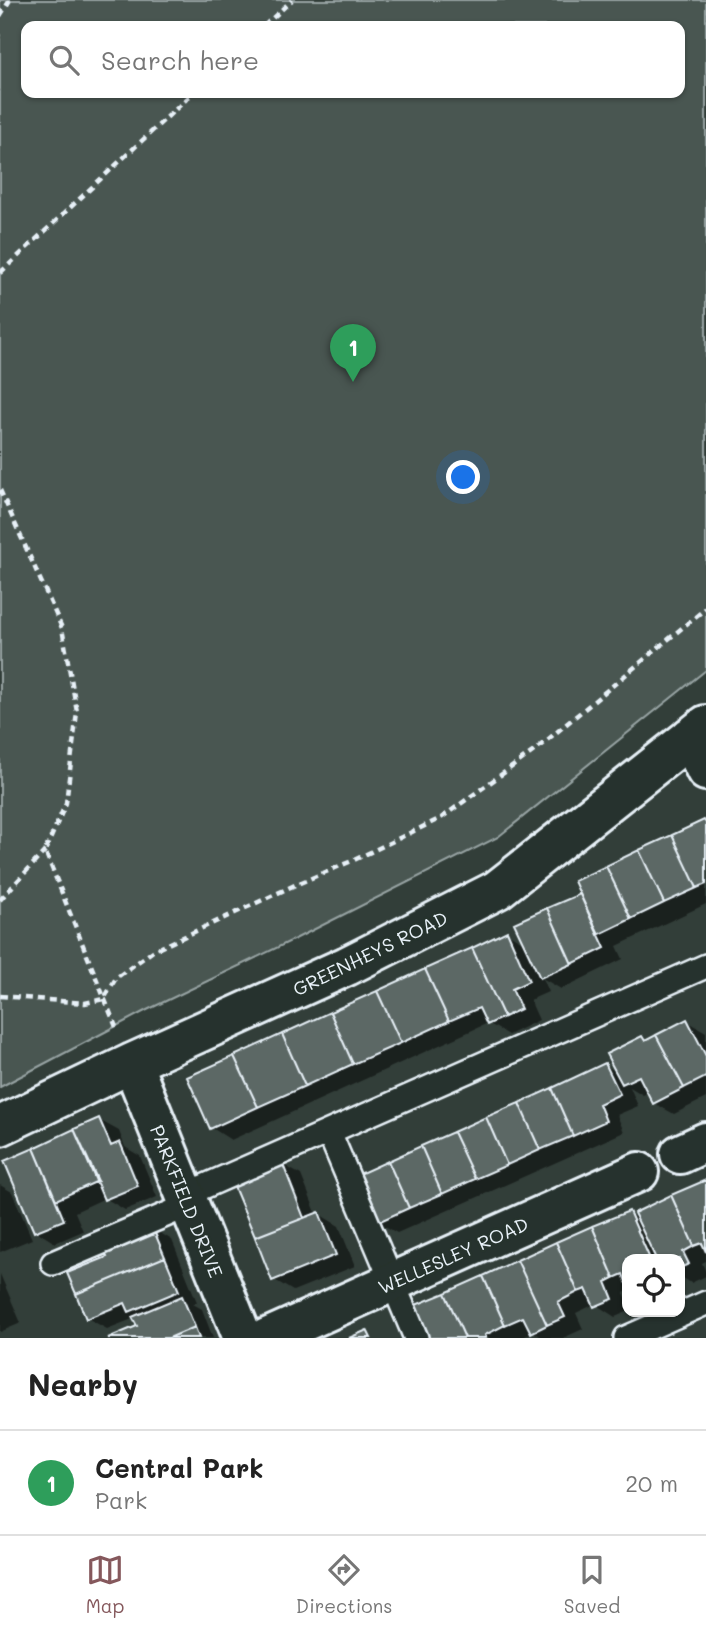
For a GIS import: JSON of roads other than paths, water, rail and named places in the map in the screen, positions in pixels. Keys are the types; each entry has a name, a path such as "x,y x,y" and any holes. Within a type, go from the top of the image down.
{"street":[{"path":"698,731 706,771"},
{"name":"GREENHEYS ROAD","path":"0,1126 347,966 497,890 698,731"},
{"name":"PARKFIELD DRIVE","path":"132,1063 243,1338"},
{"name":"WELLESLEY ROAD","path":"267,1338 639,1172"}],"lane":[{"path":"53,1264 328,1132 706,967"},
{"path":"328,1132 416,1338"},
{"path":"626,1338 706,1303"}],"place":[{"name":"Central Park","path":"353,382"}]}
